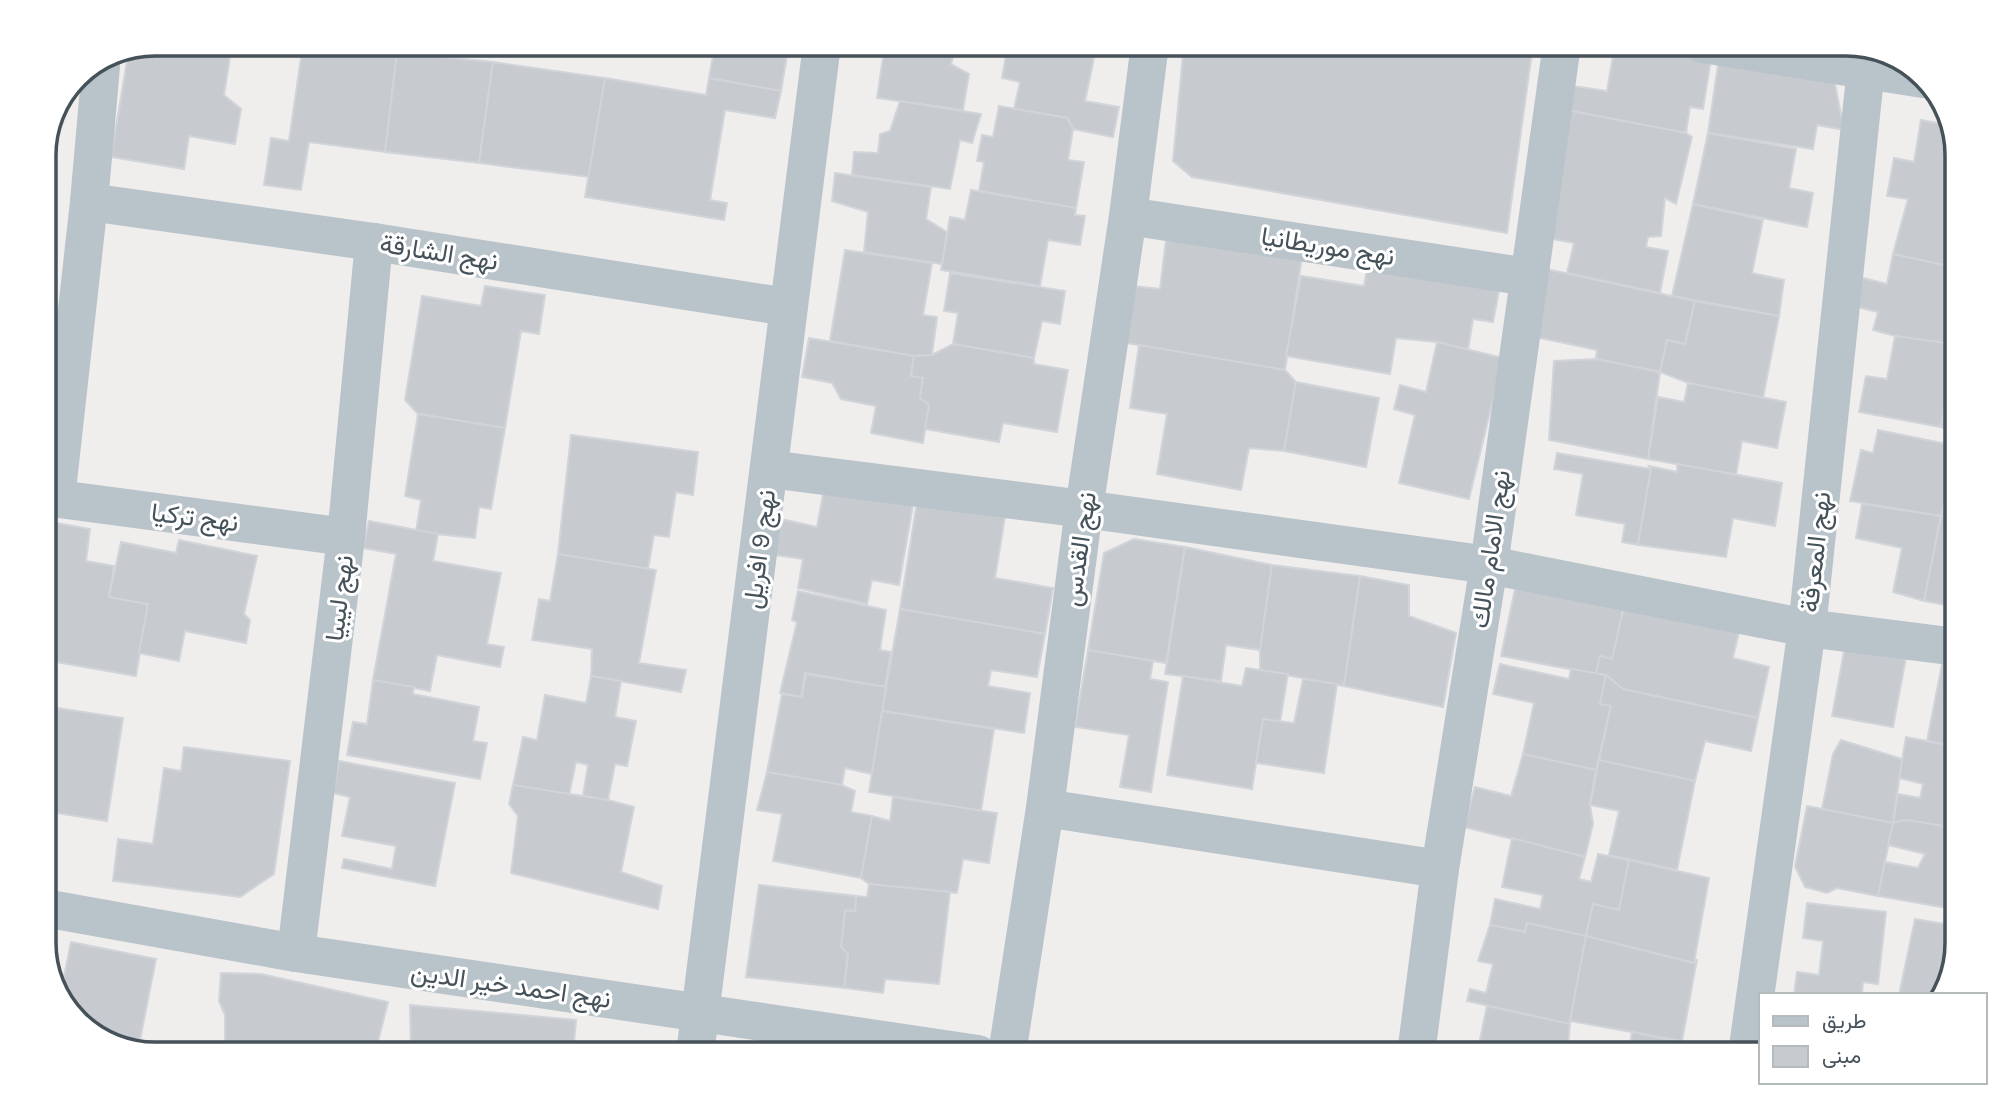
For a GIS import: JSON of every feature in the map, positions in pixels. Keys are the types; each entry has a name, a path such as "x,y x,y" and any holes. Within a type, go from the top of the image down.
{"street":[{"name":"نهج 9 افريل","path":"696,1042 820,56"},
{"name":"نهج القدس","path":"1009,1042 1045,808 1084,509 1128,216 1148,56"},
{"name":"نهج الامام مالك","path":"1418,1042 1440,869 1489,565 1560,56"},
{"path":"1833,56 1866,59 1895,69"},
{"name":"نهج المعرفة","path":"1749,1042 1807,628 1866,59"},
{"path":"56,452 89,202 100,73"},
{"name":"نهج الشارقة","path":"89,202 374,242 787,307"},
{"name":"نهج موريطانيا","path":"1128,216 1528,277"},
{"name":"نهج ليبيا","path":"296,953 346,537 374,242"},
{"path":"769,469 1489,565 1807,628 1945,646"},
{"name":"نهج تركيا","path":"56,499 346,537"},
{"path":"1045,808 1440,869"},
{"name":"نهج احمد خير الدين","path":"56,910 296,953 896,1042"}],"building":[{"path":"155,56 230,56 224,95 241,109 235,144 189,136 184,169 111,157 127,61"},
{"path":"301,56 397,56 385,152 309,142 301,190 264,185 271,138 289,141"},
{"path":"397,56 493,62 479,163 385,152"},
{"path":"713,56 787,56 781,91 709,78"},
{"path":"883,56 953,56 951,64 969,74 963,110 877,98"},
{"path":"1006,56 1094,56 1085,101 1119,107 1113,137 1073,129 1067,118 1014,109 1020,82 1002,78"},
{"path":"1183,56 1531,56 1507,233 1192,177 1173,161"},
{"path":"1613,56 1711,56 1703,109 1690,107 1686,133 1566,110 1573,86 1607,91"},
{"path":"1719,58 1834,79 1844,130 1817,125 1813,149 1708,133"},
{"path":"493,62 605,78 589,177 479,163"},
{"path":"605,78 706,95 709,78 781,91 775,118 725,110 710,200 727,203 724,220 585,197"},
{"path":"900,101 981,114 972,143 960,140 950,189 852,175 854,152 878,153 880,134 890,131"},
{"path":"999,106 1067,118 1073,129 1068,160 1084,162 1076,208 979,191 984,162 977,161 982,135 993,137"},
{"path":"1566,110 1686,133 1692,137 1676,204 1665,198 1661,236 1648,237 1646,247 1668,251 1660,293 1567,273 1574,243 1542,237"},
{"path":"1921,120 1940,124 1945,148 1945,265 1893,254 1908,199 1887,196 1894,158 1914,162"},
{"path":"1708,133 1796,149 1789,188 1813,193 1807,227 1693,204"},
{"path":"835,173 931,187 926,219 947,232 942,264 864,252 868,212 832,201"},
{"path":"971,190 1076,208 1075,215 1085,216 1080,245 1048,240 1040,286 941,270 950,217 965,220"},
{"path":"1693,204 1763,220 1752,273 1784,280 1779,316 1672,296"},
{"path":"1166,240 1302,256 1285,370 1126,343 1134,286 1160,289"},
{"path":"845,250 932,263 923,315 937,317 932,355 914,356 830,341"},
{"path":"1893,254 1945,265 1945,343 1873,330 1878,312 1853,306 1859,277 1887,284"},
{"path":"1369,258 1501,280 1493,322 1473,319 1468,350 1437,342 1396,338 1390,374 1286,356 1301,276 1364,286"},
{"path":"1546,269 1695,301 1685,344 1667,340 1660,372 1596,359 1597,350 1531,336"},
{"path":"950,273 1065,291 1060,324 1042,321 1034,358 953,344 958,313 944,311"},
{"path":"485,286 545,295 539,334 521,331 505,428 418,414 405,400 422,296 481,306"},
{"path":"1695,301 1779,316 1763,398 1688,383 1660,372 1667,340 1685,344"},
{"path":"1895,336 1945,343 1945,401 1941,427 1859,412 1866,376 1887,379"},
{"path":"809,338 914,356 911,376 923,378 920,398 929,405 923,443 871,433 876,406 841,399 832,383 802,377"},
{"path":"1437,342 1503,358 1469,499 1399,483 1415,415 1394,409 1400,385 1426,392"},
{"path":"953,344 1034,358 1034,364 1068,370 1057,432 1003,423 999,442 925,429 929,405 920,398 923,378 911,376 914,356 932,355"},
{"path":"1139,345 1285,370 1296,382 1284,451 1249,448 1241,490 1157,474 1167,414 1130,408"},
{"path":"1596,359 1660,372 1648,459 1549,440 1554,361"},
{"path":"1296,382 1379,398 1366,467 1284,451"},
{"path":"1688,383 1786,402 1777,448 1742,441 1736,475 1648,459 1658,397 1684,402"},
{"path":"1945,401 1945,428 1941,427"},
{"path":"418,414 505,428 491,509 479,507 475,538 416,532 421,500 405,496"},
{"path":"1878,430 1945,444 1945,498 1941,516 1850,501 1861,450 1873,453"},
{"path":"571,435 698,452 693,495 676,492 669,537 654,535 648,569 558,554"},
{"path":"1557,453 1651,469 1638,545 1622,542 1625,524 1576,515 1583,474 1554,469"},
{"path":"1677,464 1782,483 1775,526 1733,518 1726,557 1638,545 1651,469 1649,466 1677,472"},
{"path":"825,483 914,499 899,585 872,580 867,604 798,588 803,559 775,555 781,519 817,527"},
{"path":"1945,500 1945,517 1941,516"},
{"path":"917,502 1005,517 995,578 1053,588 1045,634 900,609"},
{"path":"1862,504 1941,516 1924,601 1893,592 1902,548 1856,538"},
{"path":"1941,516 1945,517 1945,605 1924,601"},
{"path":"369,521 438,534 433,561 501,573 487,644 504,647 500,667 437,655 430,691 373,680 396,554 363,548"},
{"path":"56,523 90,529 86,561 114,566 109,597 148,604 136,676 56,662"},
{"path":"1134,539 1185,547 1166,663 1088,650 1104,553"},
{"path":"179,540 257,556 244,614 250,620 246,643 185,631 179,661 139,653 148,604 109,597 121,542 176,553"},
{"path":"1185,547 1272,565 1260,650 1226,645 1221,681 1165,674"},
{"path":"558,554 656,570 639,663 686,670 681,692 591,676 592,649 532,640 539,599 550,601"},
{"path":"1272,565 1360,576 1344,686 1260,670 1260,650"},
{"path":"1360,576 1409,585 1409,616 1456,633 1443,707 1344,686"},
{"path":"1516,584 1625,602 1612,659 1600,656 1596,674 1501,656"},
{"path":"798,591 886,610 880,650 891,652 885,687 805,673 801,697 780,693 797,622 792,620"},
{"path":"1625,602 1740,627 1733,658 1769,667 1758,718 1623,689 1606,675 1596,674 1600,656 1612,659"},
{"path":"900,609 1045,634 1037,677 991,670 988,686 1030,693 1024,733 882,711"},
{"path":"1846,641 1908,647 1893,727 1832,716"},
{"path":"1088,650 1153,661 1150,679 1168,682 1151,792 1120,787 1129,735 1075,727"},
{"path":"1944,654 1945,745 1927,741"},
{"path":"1500,664 1569,679 1571,669 1606,675 1600,704 1611,706 1596,770 1523,754 1534,703 1493,694"},
{"path":"1246,668 1288,674 1280,722 1263,719 1252,789 1167,775 1183,676 1242,686"},
{"path":"806,674 886,687 872,774 845,768 842,785 767,772 782,694 802,697"},
{"path":"1606,675 1623,689 1758,718 1751,751 1705,741 1695,781 1599,760 1611,706 1600,704"},
{"path":"591,676 621,681 615,717 636,721 627,766 615,764 608,800 583,796 588,765 576,762 569,795 513,785 523,737 537,740 545,695 586,703"},
{"path":"1303,679 1337,684 1324,773 1256,763 1263,719 1294,723"},
{"path":"373,680 414,687 413,694 479,707 473,741 487,743 480,779 347,755 353,722 367,724"},
{"path":"56,708 123,718 107,821 56,813"},
{"path":"882,711 994,729 981,811 869,792"},
{"path":"1906,737 1945,745 1945,826 1906,820 1893,823 1898,794 1920,798 1923,784 1899,778"},
{"path":"1841,740 1902,759 1893,823 1822,809 1833,754"},
{"path":"184,747 290,761 274,874 240,897 113,881 118,839 153,844 164,768 181,771"},
{"path":"1523,754 1596,770 1590,805 1593,824 1585,857 1464,827 1475,787 1511,796"},
{"path":"1599,760 1695,781 1677,870 1609,855 1619,811 1590,805"},
{"path":"339,761 455,783 435,886 342,868 344,859 392,869 396,846 342,836 350,797 333,793"},
{"path":"767,772 842,785 855,791 851,812 872,816 861,878 773,861 782,814 757,810"},
{"path":"513,785 608,800 634,807 621,872 662,886 658,909 511,873 518,816 509,804"},
{"path":"893,797 997,813 989,863 963,859 957,893 869,884 861,878 872,816 890,821"},
{"path":"1807,806 1893,823 1878,896 1837,888 1827,893 1805,887 1795,866"},
{"path":"1906,820 1945,826 1945,908 1878,896 1885,862 1918,868 1925,854 1888,845 1893,823"},
{"path":"1512,838 1585,857 1579,879 1591,882 1598,854 1629,860 1619,910 1593,904 1586,936 1527,923 1525,932 1490,925 1495,899 1540,909 1543,895 1502,887"},
{"path":"1629,860 1709,878 1694,963 1586,936 1593,904 1619,910"},
{"path":"869,884 950,892 939,984 885,979 883,993 844,988 848,954 841,947 845,910 855,911 856,896 867,897"},
{"path":"759,885 856,896 855,911 845,910 841,947 848,954 844,988 746,977"},
{"path":"1807,903 1886,912 1878,984 1863,982 1862,993 1794,993 1797,972 1819,975 1823,941 1803,938"},
{"path":"1915,919 1945,924 1943,963 1931,993 1899,993"},
{"path":"1527,923 1586,936 1570,1024 1467,1001 1470,989 1486,993 1493,964 1478,961 1490,925 1525,932"},
{"path":"1586,936 1694,963 1697,959 1682,1041 1570,1021"},
{"path":"71,942 156,959 140,1041 111,1032 90,1018 80,1008 63,981"},
{"path":"221,973 261,974 388,1002 378,1042 225,1042 225,1015 219,1001"},
{"path":"410,1005 576,1020 574,1042 411,1042"},
{"path":"1487,1006 1570,1024 1568,1042 1480,1042"},
{"path":"1632,1032 1680,1042 1630,1042"}]}
